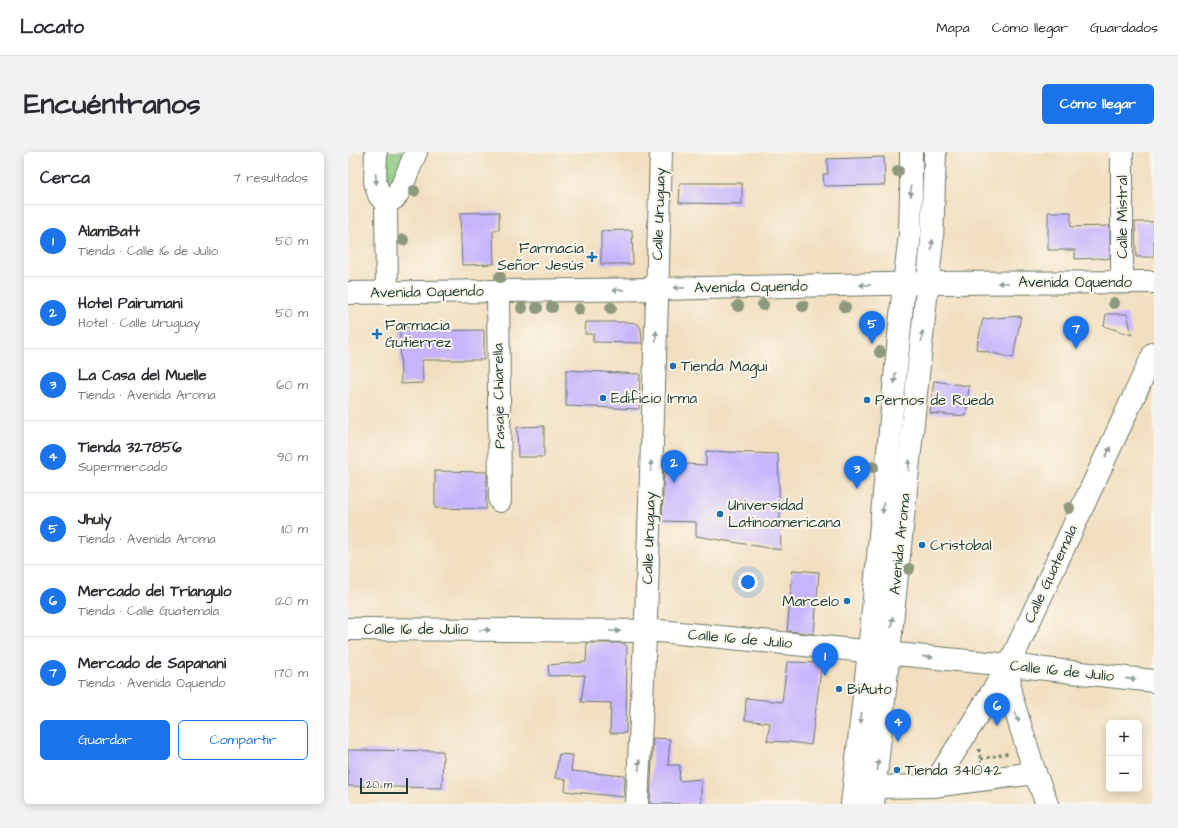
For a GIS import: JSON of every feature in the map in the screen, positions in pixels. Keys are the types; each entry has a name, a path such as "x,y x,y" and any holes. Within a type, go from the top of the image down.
{"main road":[{"path":"376,152 376,182 379,195 386,203 387,293"},
{"path":"386,203 395,198 402,188 416,152"},
{"name":"Calle Uruguay","path":"637,804 645,631 657,289 660,152"},
{"name":"Avenida Aroma","path":"874,796 879,652 904,284 910,234 911,152"},
{"name":"Avenida Aroma","path":"852,804 879,652 928,283 932,241 935,152"},
{"name":"Calle Mistral","path":"1122,152 1122,282"},
{"name":"Avenida Oquendo","path":"348,293 657,289 928,283 1154,282"},
{"name":"Pasaje Chiarella","path":"498,291 500,501"},
{"name":"Calle Guatemala","path":"933,786 1009,665 1154,353"},
{"name":"Calle 16 de Julio","path":"348,629 645,631 879,652 1154,681"},
{"path":"1009,665 1010,692 1035,773 1047,804"},
{"path":"874,796 933,786 1035,773"}],"path":[{"path":"980,759 1017,751 1027,747"}],"green space":[{"path":"383,152 405,152 394,180 392,181 384,180"}],"building":[{"path":"884,157 885,185 824,186 823,174 828,174 827,159"},
{"path":"680,183 742,183 742,204 679,203"},
{"path":"499,212 499,230 493,230 494,264 462,265 460,213"},
{"path":"1048,212 1071,212 1071,227 1110,226 1110,258 1075,259 1075,250 1048,250"},
{"path":"1135,222 1154,222 1154,257 1136,257"},
{"path":"632,230 633,264 601,264 601,231"},
{"path":"1106,314 1127,314 1132,335 1104,326"},
{"path":"1021,316 1013,358 976,349 983,319"},
{"path":"586,322 635,323 639,325 641,329 642,343 593,342 593,334 585,334"},
{"path":"421,327 421,331 484,330 484,360 422,360 423,383 401,384 400,328"},
{"path":"566,370 640,374 639,409 566,406"},
{"path":"934,381 969,386 966,416 930,413"},
{"path":"544,426 544,457 518,457 517,427"},
{"path":"706,451 778,454 781,550 696,536 696,522 662,521 664,463 706,465"},
{"path":"435,471 487,472 486,509 435,508"},
{"path":"793,570 819,572 814,634 787,631"},
{"path":"587,643 624,643 627,647 626,733 610,733 611,703 581,702 585,675 549,676 548,665 586,662"},
{"path":"787,662 822,663 811,745 767,741 770,723 745,720 746,698 782,702"},
{"path":"653,738 670,739 668,765 680,765 679,781 701,779 701,804 650,804"},
{"path":"348,750 443,751 442,788 348,786"},
{"path":"559,754 573,755 571,771 625,776 624,797 565,791 566,780 555,778"}],"place":[{"name":"Farmacia Señor Jesús","path":"592,257"},
{"name":"Farmacia Gutierrez","path":"377,334"},
{"name":"Jhuly","path":"872,344"},
{"name":"Mercado de Sapanani","path":"1076,349"},
{"name":"Tienda Magui","path":"673,366"},
{"name":"Edificio Irma","path":"603,398"},
{"name":"Pernos de Rueda","path":"867,400"},
{"name":"Hotel Pairumani","path":"674,483"},
{"name":"La Casa del Muelle","path":"857,489"},
{"name":"Universidad Latinoamericana","path":"720,514"},
{"name":"Cristobal","path":"922,545"},
{"name":"Marcelo","path":"847,601"},
{"name":"AlamBatt","path":"825,676"},
{"name":"BiAuto","path":"839,689"},
{"name":"Mercado del Tríangulo","path":"997,726"},
{"name":"Tienda 327856","path":"898,742"},
{"name":"Tienda 341042","path":"897,770"}]}
